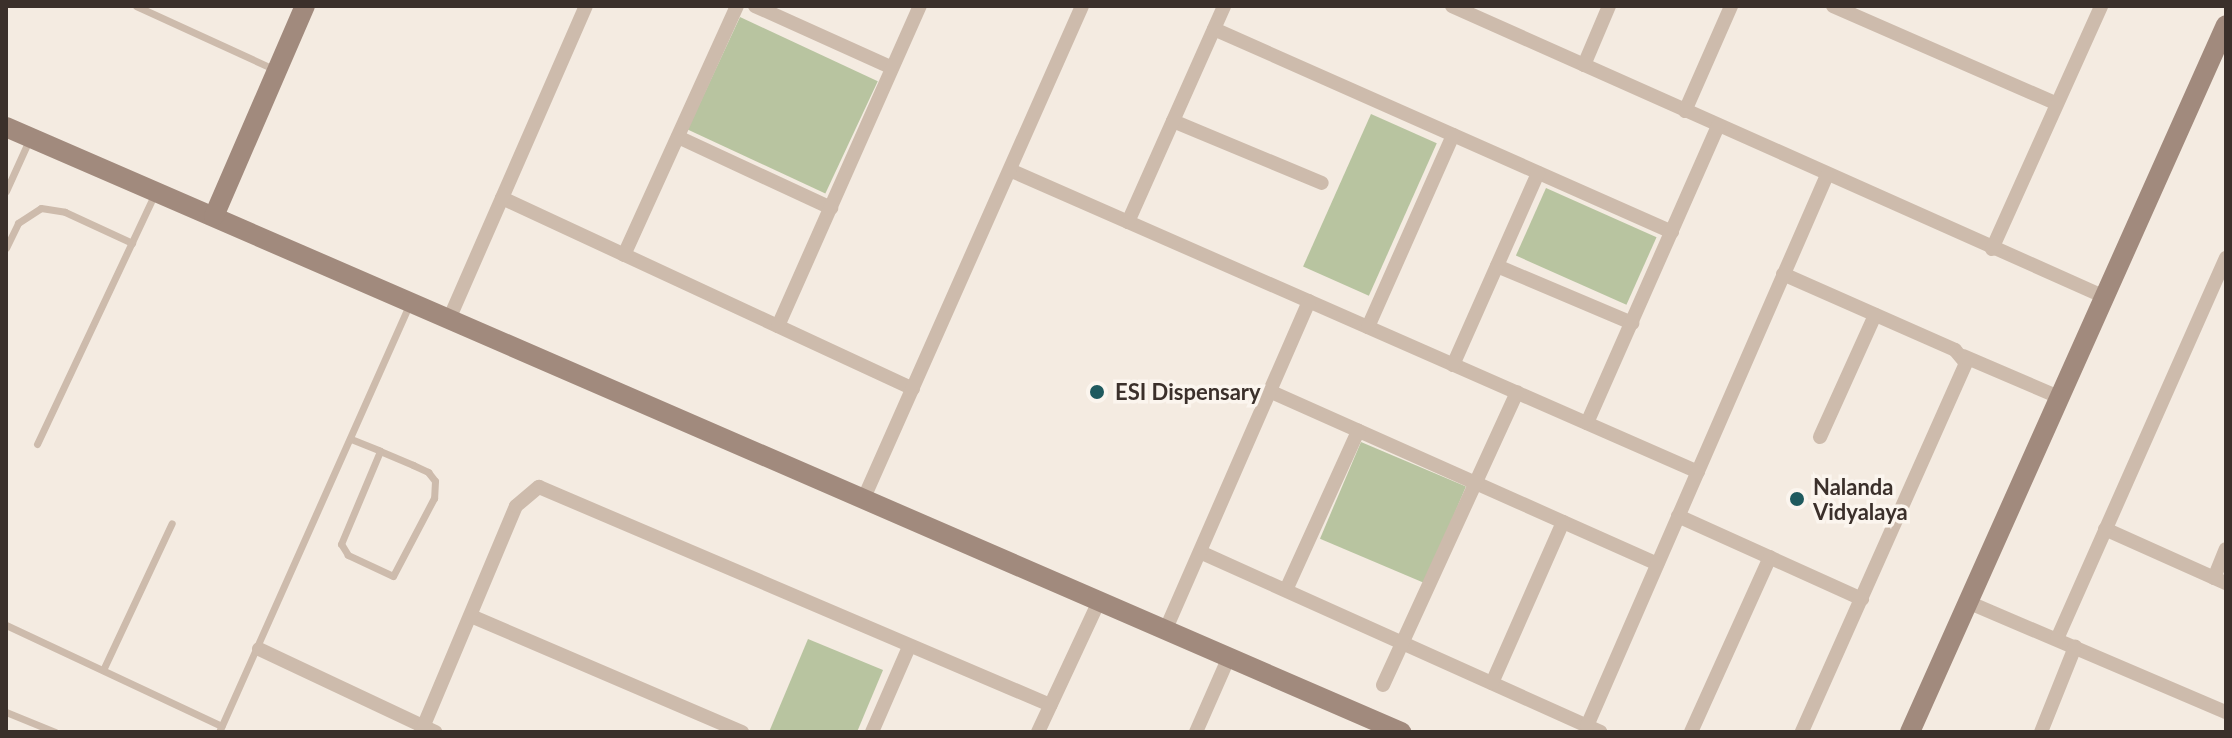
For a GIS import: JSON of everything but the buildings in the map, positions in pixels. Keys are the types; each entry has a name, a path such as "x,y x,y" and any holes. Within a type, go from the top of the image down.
{"street":[{"path":"214,216 305,6"},
{"path":"450,317 586,6"},
{"path":"624,255 737,6"},
{"path":"755,6 892,68"},
{"path":"778,326 920,6"},
{"path":"1128,222 1224,6"},
{"path":"1452,6 2105,297"},
{"path":"1584,65 1609,6"},
{"path":"1685,111 1731,6"},
{"path":"1833,6 2057,104"},
{"path":"1992,249 2101,6"},
{"path":"863,500 1012,171 1079,7"},
{"path":"1910,732 2226,25"},
{"path":"1214,29 1672,232"},
{"path":"1173,121 1322,183"},
{"path":"1587,423 1718,126"},
{"path":"6,127 1401,732"},
{"path":"1368,327 1453,135"},
{"path":"678,137 831,208"},
{"path":"1012,171 1698,472"},
{"path":"1453,365 1538,173"},
{"path":"1200,552 1594,729 1657,564 1827,175"},
{"path":"502,198 913,389"},
{"path":"2057,639 2226,258"},
{"path":"1497,266 1632,323"},
{"path":"1783,274 2061,398"},
{"path":"1165,631 1309,301"},
{"path":"1820,437 1875,315"},
{"path":"1802,732 1963,372 1963,356"},
{"path":"1269,391 1657,564"},
{"path":"1383,685 1517,392"},
{"path":"1286,590 1358,431"},
{"path":"259,649 426,730 516,506 539,487 1050,705"},
{"path":"1678,516 1862,599"},
{"path":"1492,683 1563,522"},
{"path":"2105,529 2220,580 2226,549"},
{"path":"1691,732 1770,557"},
{"path":"1038,732 1099,601"},
{"path":"1970,603 2226,712"},
{"path":"471,616 742,732"},
{"path":"872,732 909,647"},
{"path":"2041,732 2075,647"},
{"path":"1196,732 1228,659"}],"lane":[{"path":"136,6 278,71"},
{"path":"6,191 29,138"},
{"path":"37,444 156,191"},
{"path":"6,248 18,223 41,208 65,212 132,243"},
{"path":"6,625 220,729 259,649 411,302"},
{"path":"351,439 380,451 428,472 435,481 434,498 393,576 348,555 341,544 380,451"},
{"path":"103,670 172,523"},
{"path":"6,712 55,732"}],"green space":[{"path":"740,17 878,81 825,194 688,129"},
{"path":"1371,114 1437,143 1369,296 1303,267"},
{"path":"1546,188 1657,237 1626,305 1516,256"},
{"path":"1361,442 1466,487 1425,583 1320,539"},
{"path":"808,639 883,670 857,732 769,732"}],"place":[{"name":"ESI Dispensary","path":"1097,392"},
{"name":"Nalanda Vidyalaya","path":"1797,499"}]}
